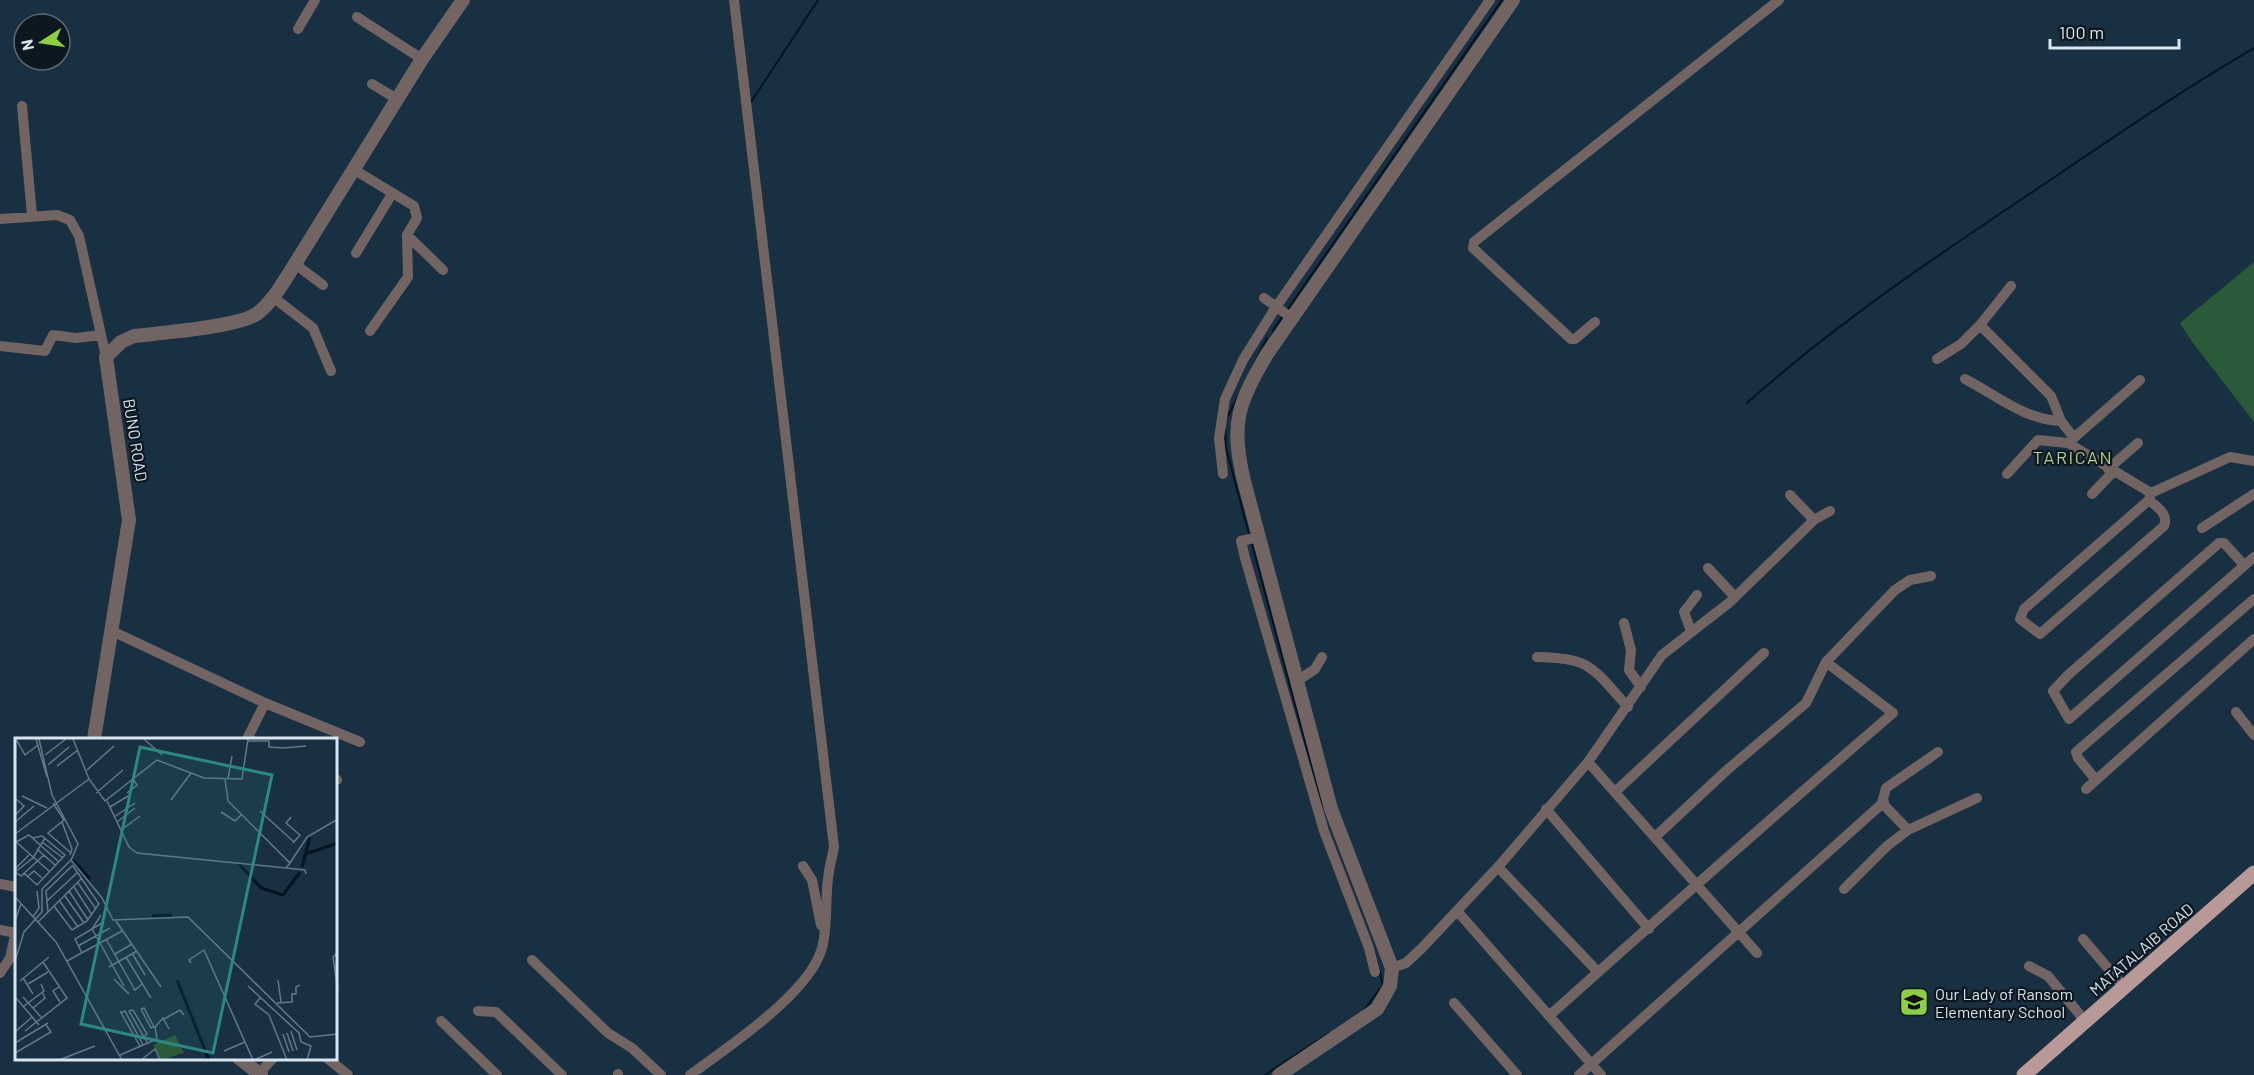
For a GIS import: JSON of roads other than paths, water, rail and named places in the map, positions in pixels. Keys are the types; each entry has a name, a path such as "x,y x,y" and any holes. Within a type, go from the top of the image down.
{"main road":[{"name":"MATATALAIB ROAD","path":"2024,1075 2254,873"}],"street":[{"path":"298,29 315,0"},
{"path":"106,357 121,342 134,336 246,319 259,312 273,297 295,264 422,59 463,0"},
{"path":"690,1075 732,1044 795,990 816,965 824,934 827,880 834,847 734,0"},
{"path":"1223,474 1219,438 1225,399 1243,360 1276,307 1490,0"},
{"path":"1279,1075 1377,1009 1390,986 1392,968 1330,808 1239,461 1236,426 1251,382 1277,340 1513,0"},
{"path":"1595,322 1575,339 1571,339 1473,248 1474,242 1779,0"},
{"path":"357,17 422,59"},
{"path":"372,84 397,99"},
{"path":"22,106 32,215"},
{"path":"353,169 414,206 417,212 417,218 407,236 408,277 370,331"},
{"path":"356,253 392,194"},
{"name":"BUNO ROAD","path":"0,219 32,215 65,217 74,225 79,236 106,357 129,504 128,536 94,738"},
{"path":"407,236 443,270"},
{"path":"295,264 323,285"},
{"path":"1937,359 1961,344 1980,325 2011,286"},
{"path":"273,297 313,328 331,371"},
{"path":"1264,298 1292,318"},
{"path":"1980,325 2051,396 2071,440 2150,496 2162,511 2166,522 2040,634 2020,619 2024,609 2150,496 2230,457 2254,461"},
{"path":"1262,329 1277,340"},
{"path":"0,346 45,351 53,335 76,338 101,335"},
{"path":"1965,379 2025,413 2043,420 2061,421"},
{"path":"2007,474 2038,440 2071,440 2140,380"},
{"path":"2092,494 2111,470 2138,443"},
{"path":"2202,528 2254,494"},
{"path":"1790,495 1814,520"},
{"path":"1392,968 1406,963 1458,912 1498,867 1588,762 1662,655 1736,597 1814,520 1830,511"},
{"path":"1259,537 1241,541 1245,558 1320,816 1369,948 1375,972"},
{"path":"2244,565 2224,543 2218,543 2068,675 2053,691 2069,719 2232,579 2254,557"},
{"path":"1708,568 1736,597"},
{"path":"1655,837 1727,770 1806,703 1826,662 1895,590 1910,580 1931,576"},
{"path":"1691,631 1684,612 1697,596"},
{"path":"2096,780 2078,758 2076,752 2254,599"},
{"path":"1624,622 1631,650 1629,670 1641,687"},
{"path":"112,631 265,703 360,742"},
{"path":"2086,789 2254,639"},
{"path":"1615,792 1764,653"},
{"path":"1297,681 1315,669 1322,657"},
{"path":"1537,657 1568,658 1582,662 1628,707"},
{"path":"1549,1016 1697,882 1893,713 1826,662"},
{"path":"248,738 265,703"},
{"path":"2236,712 2254,735"},
{"path":"1578,1075 1883,803 1886,788 1938,752"},
{"path":"1588,762 1697,882 1757,953"},
{"path":"1844,889 1887,846 1908,830 1977,798"},
{"path":"1883,803 1908,830"},
{"path":"1546,809 1648,928"},
{"path":"803,866 812,880 824,934"},
{"path":"1498,867 1598,972"},
{"path":"0,884 15,887"},
{"path":"0,891 15,894"},
{"path":"1458,912 1601,1075"},
{"path":"0,930 15,932"},
{"path":"1,970 10,958 15,936"},
{"path":"2083,939 2124,987"},
{"path":"532,960 608,1033 632,1048 661,1075"},
{"path":"2029,966 2048,976 2085,1021"},
{"path":"1454,1004 1516,1075"},
{"path":"478,1011 496,1012 562,1075"},
{"path":"441,1021 497,1075"},
{"path":"241,1060 260,1075 272,1060"},
{"path":"328,1060 348,1075"}],"waterway":[{"path":"751,102 818,0"},
{"path":"1288,309 1502,0"},
{"path":"1747,403 1813,347 1918,270 2138,121 2254,48"},
{"path":"1273,331 1282,317"},
{"path":"1228,416 1267,338"},
{"path":"1225,430 1226,448 1249,534"},
{"path":"1252,544 1322,805"},
{"path":"1364,1010 1383,985 1373,946"},
{"path":"1265,1075 1329,1033"}],"place":[{"name":"Our Lady of Ransom Elementary School","path":"1914,1002"}],"district":[{"name":"TARICAN","path":"2073,457"}]}
